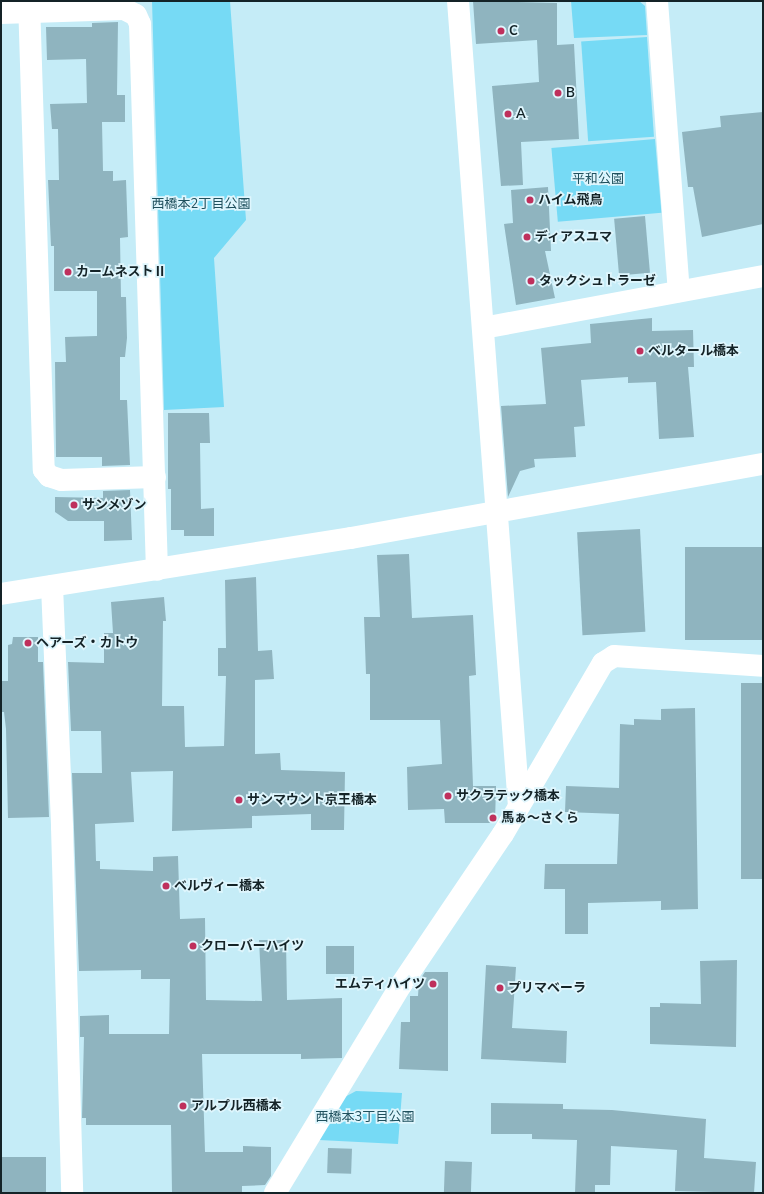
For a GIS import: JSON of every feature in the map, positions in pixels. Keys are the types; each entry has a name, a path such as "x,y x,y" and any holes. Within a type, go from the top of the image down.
{"street":[{"path":"458,1 519,806"},
{"path":"657,1 679,291"},
{"path":"29,6 44,470 49,476 61,480 155,477"},
{"path":"1,13 29,6 124,9 136,15 140,24 157,570"},
{"path":"483,328 763,276"},
{"path":"1,594 157,570 496,513 763,464"},
{"path":"52,586 72,1193"},
{"path":"275,1193 404,979 446,922 519,806 599,668 609,658 763,666"}],"green space":[{"name":"西橋本2丁目公園","path":"152,1 230,1 246,220 214,258 224,407 164,410"},
{"path":"571,1 639,1 645,6 647,35 574,38"},
{"path":"647,37 654,137 588,141 581,42"},
{"name":"平和公園","path":"655,139 661,213 558,222 551,148"},
{"name":"西橋本3丁目公園","path":"356,1091 402,1093 398,1144 319,1140 343,1098"}],"building":[{"path":"473,1 557,3 557,45 574,44 579,139 521,142 523,185 501,186 492,86 539,82 537,40 476,44"},
{"path":"118,22 117,95 125,95 125,122 102,122 103,171 113,171 113,181 126,180 128,237 120,238 121,297 126,297 127,338 125,357 120,357 120,400 127,400 130,465 102,466 102,457 56,457 55,362 66,362 65,337 97,336 97,291 54,291 54,246 51,246 48,180 59,180 58,129 52,129 50,104 87,103 86,59 47,60 46,27 92,27 92,23"},
{"path":"763,112 763,224 702,237 693,187 688,187 682,132 721,127 720,116"},
{"path":"548,187 551,251 545,251 555,298 516,305 504,224 513,223 511,190"},
{"path":"645,216 650,273 619,275 614,219"},
{"path":"652,318 652,331 693,330 694,367 688,367 694,437 659,439 656,382 628,383 628,377 581,380 585,426 574,427 576,457 534,459 535,467 520,471 508,497 501,406 546,404 541,348 591,343 590,324"},
{"path":"168,413 209,413 210,443 200,443 201,509 214,508 214,536 184,536 184,530 171,530 171,489 168,489"},
{"path":"130,490 132,540 104,541 104,521 68,521 55,512 55,497 103,498 103,491"},
{"path":"640,529 645,632 582,635 577,532"},
{"path":"685,547 763,547 763,640 685,640"},
{"path":"409,554 412,618 473,615 476,675 469,676 473,786 496,786 495,823 445,823 444,809 408,810 407,767 442,764 440,720 370,720 370,674 366,674 364,617 380,617 377,555"},
{"path":"256,577 258,651 272,650 274,679 255,680 255,754 280,753 281,770 345,772 344,830 311,830 311,814 252,816 252,828 172,831 173,771 131,772 134,822 95,824 96,861 100,861 100,869 153,871 153,857 178,856 180,919 205,918 206,1000 262,1001 259,940 286,940 287,1000 342,998 342,1058 301,1059 301,1054 202,1054 205,1152 243,1152 243,1146 271,1147 271,1176 265,1185 242,1186 242,1193 172,1193 171,1125 86,1125 86,1118 82,1118 84,1037 80,1037 80,1016 109,1015 109,1034 169,1034 170,979 141,979 141,970 79,971 72,773 102,773 101,731 71,731 68,662 104,663 104,633 113,633 111,602 164,597 166,621 163,621 162,706 184,706 185,747 224,746 226,676 218,676 218,648 226,648 225,580"},
{"path":"13,637 38,637 38,662 43,662 49,817 8,818 6,729 4,712 1,712 1,681 8,681 8,645 12,644"},
{"path":"741,683 763,683 763,879 741,879"},
{"path":"695,708 698,909 661,910 661,901 588,903 588,934 565,934 565,889 544,889 545,864 617,864 619,814 565,812 566,786 619,788 620,724 634,725 634,719 661,720 661,709"},
{"path":"326,946 354,946 354,974 326,974"},
{"path":"737,960 736,1047 650,1044 650,1007 660,1007 660,1003 701,1004 700,961"},
{"path":"486,965 516,967 512,1028 567,1031 566,1063 481,1059"},
{"path":"425,972 448,972 448,1071 399,1069 401,1022 410,1022 410,996 418,996 419,981"},
{"path":"491,1103 563,1104 563,1109 612,1110 706,1119 704,1158 756,1162 754,1193 675,1191 677,1150 611,1146 610,1185 595,1185 595,1193 575,1193 577,1140 532,1139 532,1134 491,1134"},
{"path":"328,1148 352,1149 351,1174 327,1173"},
{"path":"1,1157 46,1157 46,1193 1,1193"},
{"path":"445,1161 472,1162 471,1193 444,1193"}],"place":[{"name":"C","path":"501,31"},
{"name":"B","path":"558,93"},
{"name":"A","path":"508,114"},
{"name":"ハイム飛鳥","path":"530,200"},
{"name":"ディアスユマ","path":"527,237"},
{"name":"カームネストⅡ","path":"68,272"},
{"name":"タックシュトラーゼ","path":"531,281"},
{"name":"ベルタール橋本","path":"640,351"},
{"name":"サンメゾン","path":"74,505"},
{"name":"ヘアーズ・カトウ","path":"28,643"},
{"name":"サクラテック橋本","path":"448,796"},
{"name":"サンマウント京王橋本","path":"239,800"},
{"name":"馬ぁ～さくら","path":"493,818"},
{"name":"ベルヴィー橋本","path":"166,886"},
{"name":"クローバーハイツ","path":"193,946"},
{"name":"エムティハイツ","path":"433,984"},
{"name":"プリマベーラ","path":"500,988"},
{"name":"アルプル西橋本","path":"183,1106"}]}
